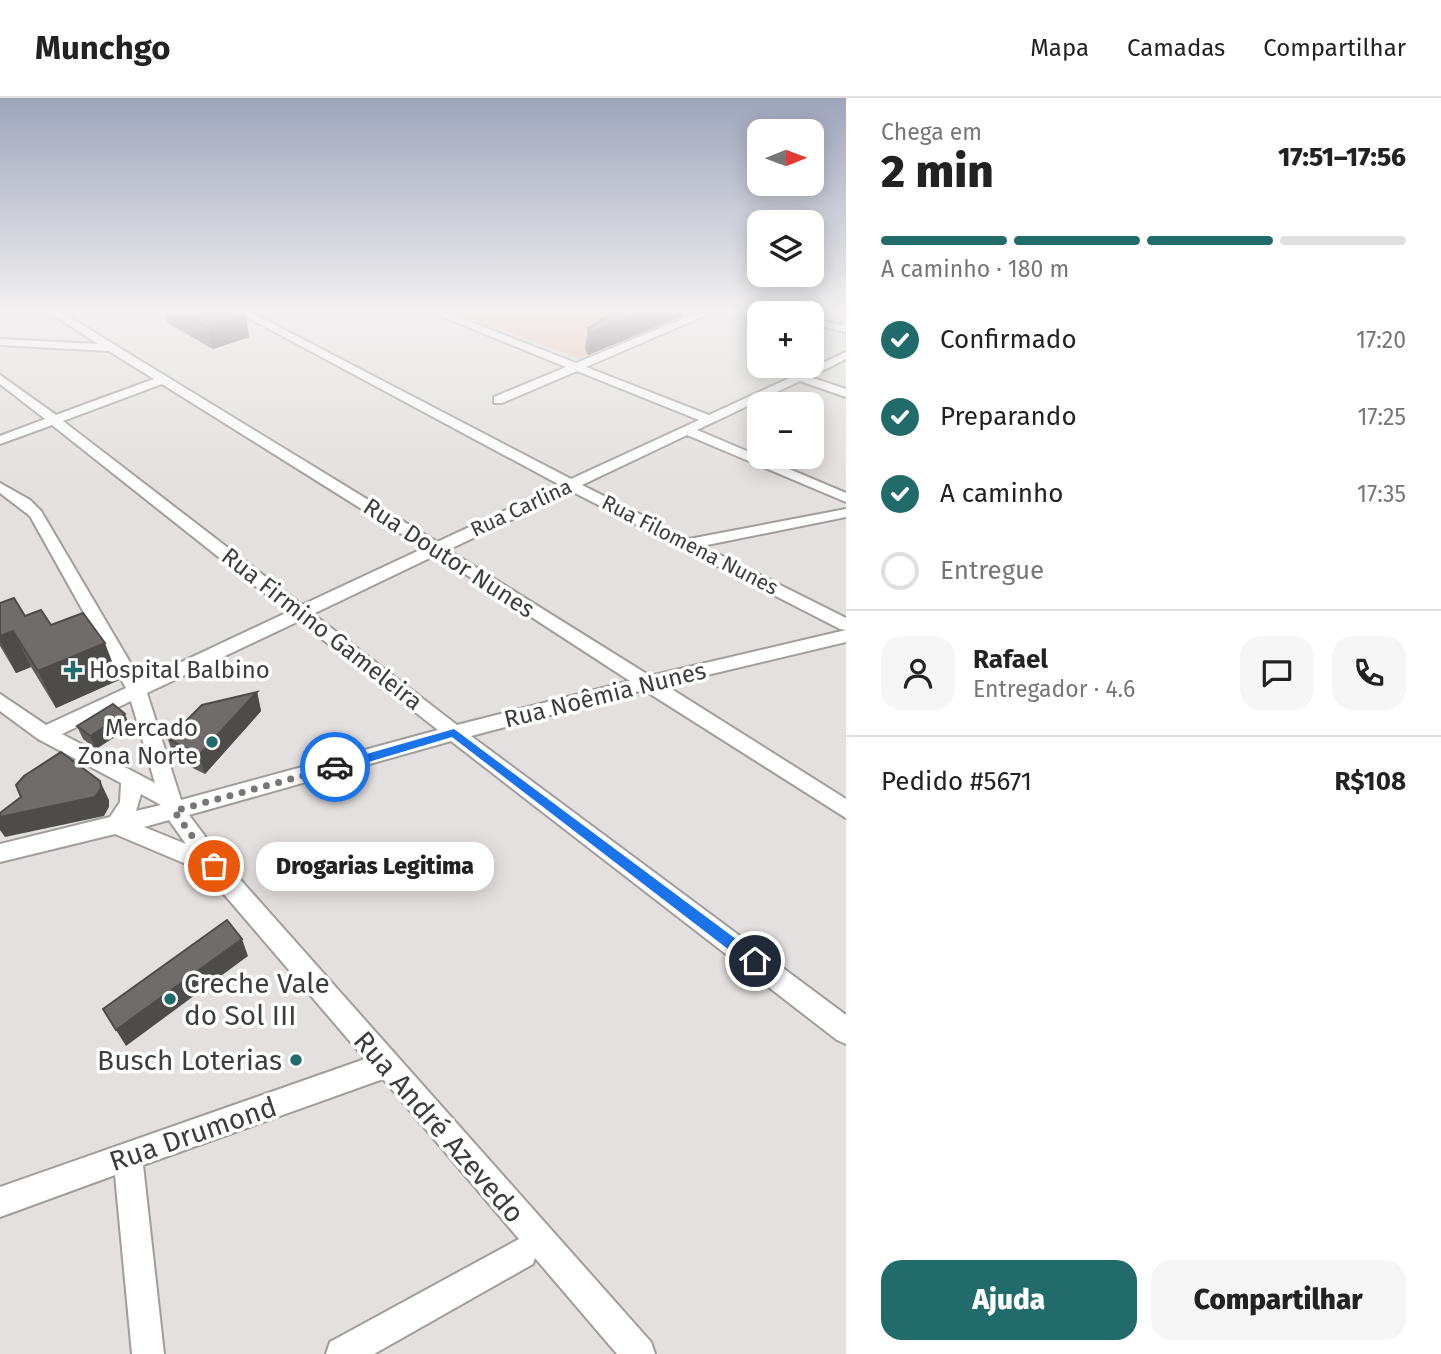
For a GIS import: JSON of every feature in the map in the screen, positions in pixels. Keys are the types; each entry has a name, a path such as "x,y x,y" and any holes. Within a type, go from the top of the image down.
{"street":[{"name":"Rua Doutor Nunes","path":"146,368 846,810"},
{"name":"Rua Filomena Nunes","path":"348,368 846,625"},
{"path":"498,400 577,368"},
{"path":"580,368 708,419"},
{"name":"Rua Firmino Gameleira","path":"0,378 303,612 454,733 846,1031"},
{"name":"Rua Carlina","path":"45,734 797,378"},
{"path":"802,378 846,393"},
{"path":"0,440 165,379"},
{"path":"685,430 846,498"},
{"path":"0,487 25,503 36,514 137,690 172,806"},
{"path":"687,544 846,513"},
{"name":"Rua Noêmia Nunes","path":"0,853 117,825 172,806 234,796 454,733 644,684 846,636"},
{"path":"0,701 45,734 131,780 172,806"},
{"path":"117,825 130,803 131,780"},
{"name":"Rua André Azevedo","path":"172,806 214,866 639,1354"},
{"name":"Rua André Azevedo","path":"117,825 214,866"},
{"name":"Rua Drumond","path":"0,1202 386,1065"},
{"path":"128,1156 148,1354"},
{"path":"342,1354 522,1253"}],"building":[{"path":"14,598 25,616 41,610 51,625 83,613 105,643 38,671 13,631 0,636 0,603"},
{"path":"257,692 199,755 168,739 202,705"},
{"path":"113,704 125,714 90,736 77,726"},
{"path":"61,752 100,781 101,788 95,797 0,817 0,813 21,797 16,785 24,776"},
{"path":"227,920 242,939 116,1030 103,1009"}],"way so far":[{"path":"214,866 174,811 335,767"}],"place":[{"name":"Hospital Balbino","path":"73,670"},
{"name":"Mercado Zona Norte","path":"212,742"},
{"name":"Drogarias Legitima","path":"214,866"},
{"name":"Creche Vale do Sol III","path":"170,999"},
{"name":"Busch Loterias","path":"296,1060"}],"route":[{"path":"335,767 454,733 755,961"}]}
